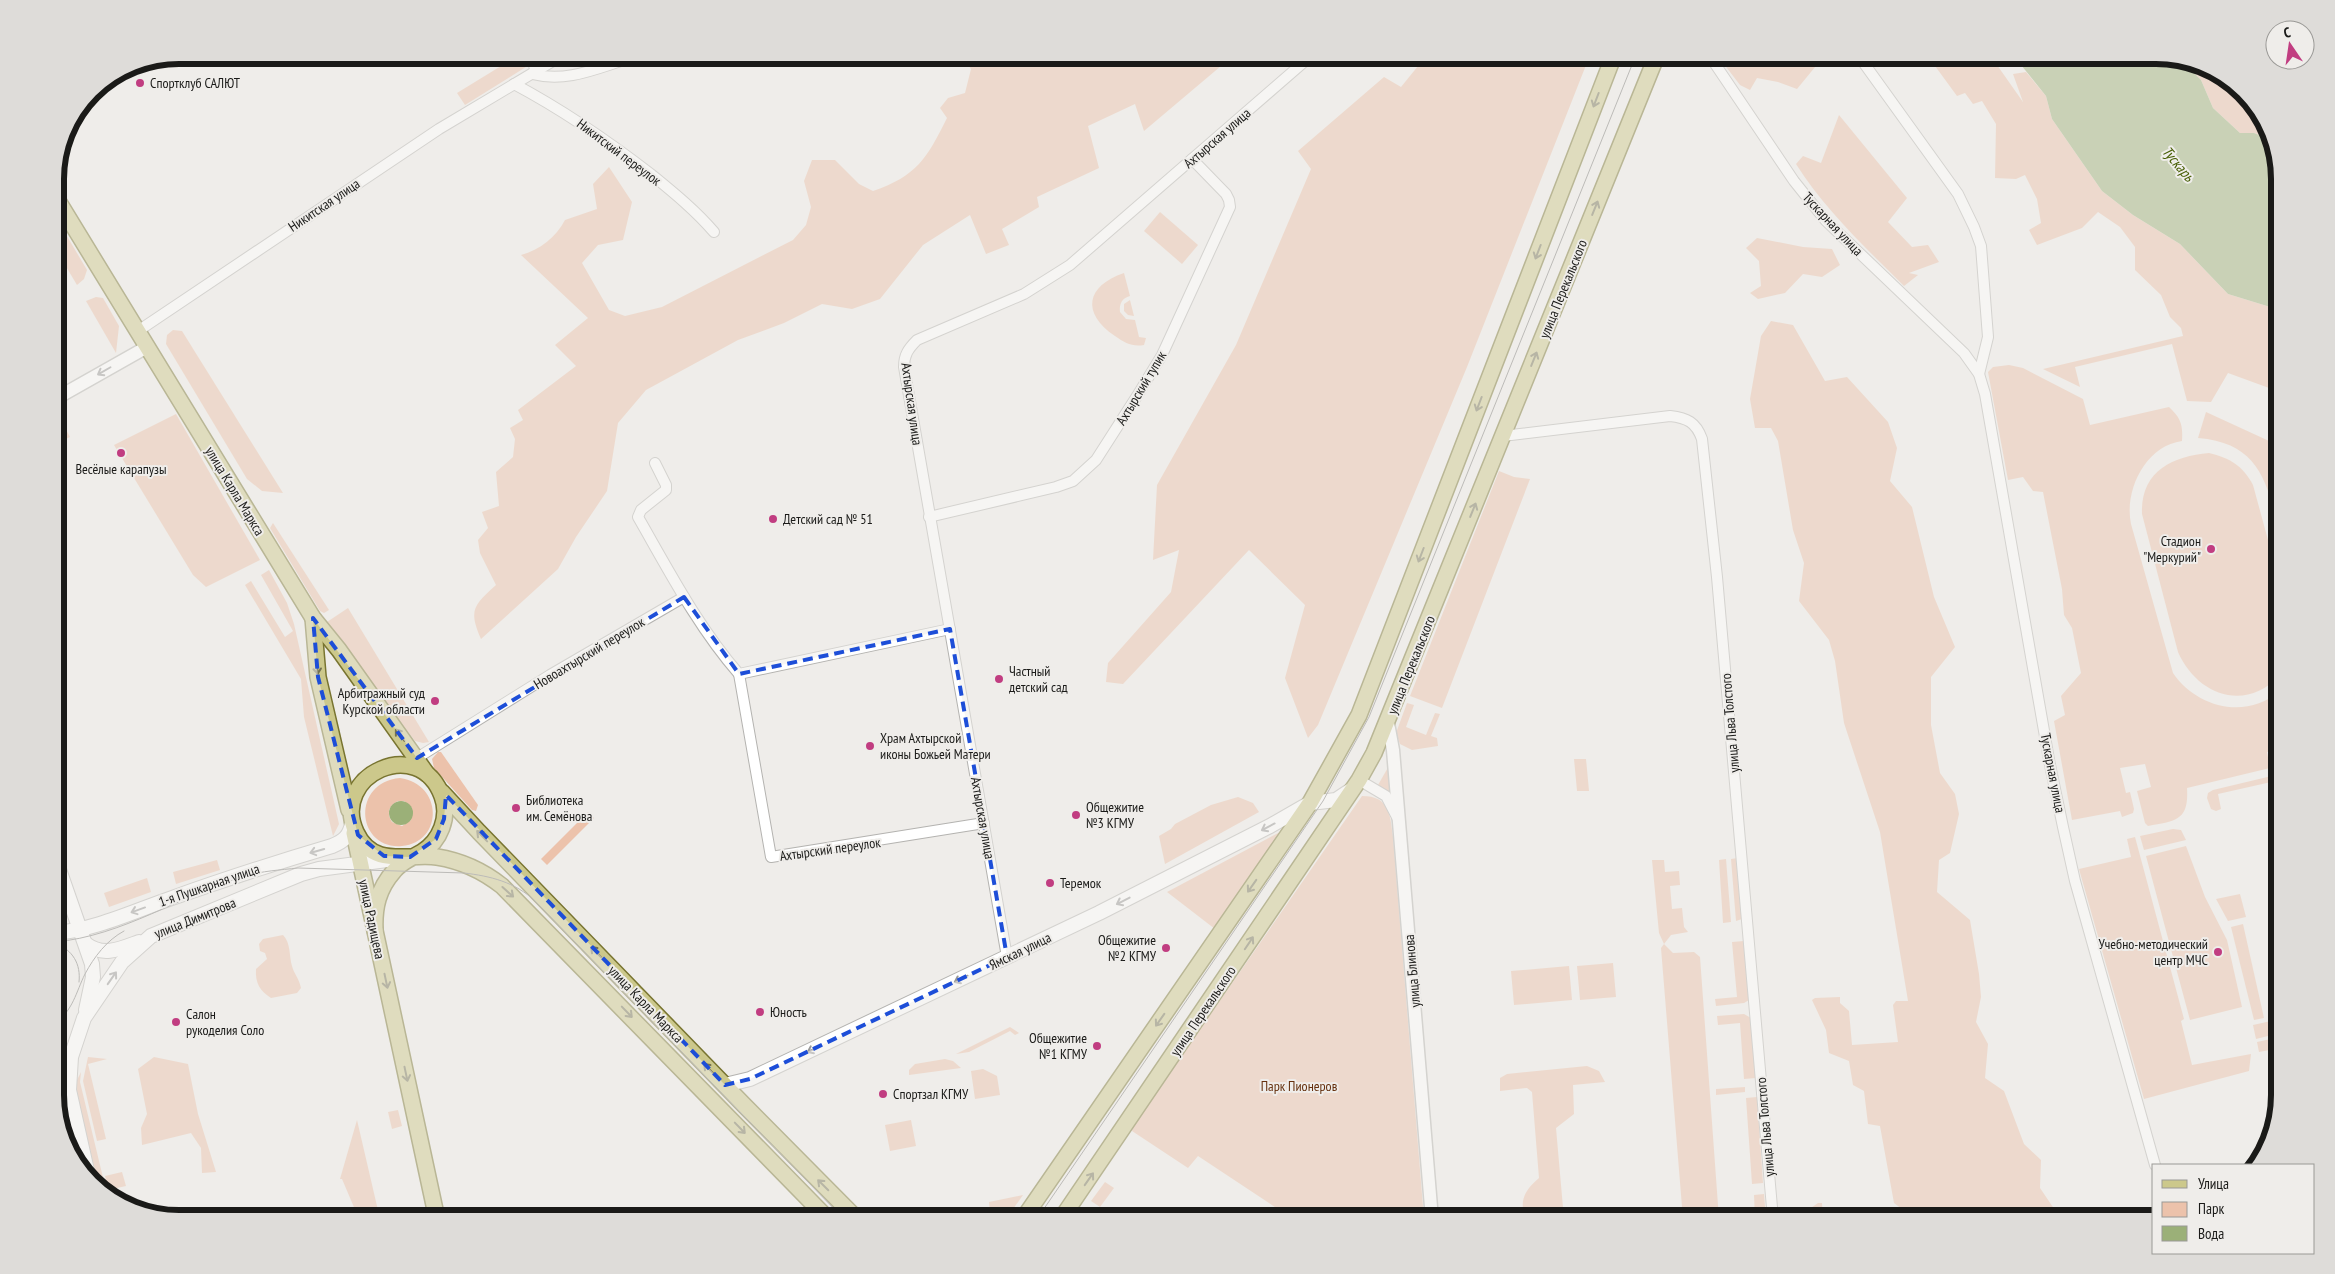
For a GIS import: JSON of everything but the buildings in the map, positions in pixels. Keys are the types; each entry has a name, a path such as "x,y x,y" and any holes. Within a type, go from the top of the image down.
{"main road":[{"path":"1029,1210 1310,803 1359,715 1611,64"},
{"name":"улица Перекальского","path":"1067,1210 1359,780 1388,722 1653,64"},
{"name":"улица Карла Маркса","path":"64,211 313,618 339,650 433,781 479,832 849,1210"},
{"name":"улица Радищева","path":"313,618 318,677 361,863 435,1210"},
{"path":"352,823 355,796 360,786 372,773 390,766 402,765 421,770 433,781 445,809 441,830 428,848 410,857 393,871 382,888 374,914 375,930"},
{"path":"1310,803 1336,800 1352,790 1359,780"},
{"name":"Ямская улица","path":"725,1085 750,1079 1007,957 1270,826 1310,803"},
{"name":"улица Карла Маркса","path":"352,823 358,836 373,850 384,856 397,859 436,857 457,861 490,877 502,886 819,1210"},
{"name":"1-я Пушкарная улица","path":"64,932 80,929 234,876 340,843 349,835 352,823"},
{"name":"улица Димитрова","path":"85,1162 71,1102 68,1080 71,1057 84,1018 122,962 144,940 301,874 318,869 410,857"},
{"path":"234,876 244,876 249,881 250,891 244,898"},
{"path":"64,884 92,964 93,977 84,1018"},
{"path":"86,944 92,948 109,952 144,940"}],"street":[{"path":"532,64 534,73 544,77 572,77 609,64"},
{"name":"Никитская улица","path":"138,331 439,129 548,64"},
{"name":"Ахтырская улица","path":"1007,957 904,368 908,349 916,340 930,333 1045,283 1070,265 1302,64"},
{"name":"Тускарная улица","path":"1716,64 1789,174 1826,221 1964,354 1979,374 1986,394 2050,765 2063,827 2076,881 2155,1164"},
{"path":"1864,64 1958,194 1974,227 1981,246 1988,337 1979,374"},
{"name":"Никитский переулок","path":"514,84 557,106 627,156 696,211 714,232"},
{"name":"Ахтырский тупик","path":"930,517 1056,487 1073,481 1096,460 1162,355 1230,207 1226,194 1192,159"},
{"path":"64,394 147,347"},
{"name":"улица Льва Толстого","path":"1503,436 1670,416 1693,422 1702,439 1717,577 1772,1210"},
{"path":"655,463 666,485 666,490 641,510 638,517 684,597 722,655 739,674 950,629"},
{"name":"Новоахтырский переулок","path":"417,758 550,675 684,597"},
{"name":"Ахтырский переулок","path":"739,674 771,857 984,823"},
{"name":"улица Блинова","path":"1388,722 1393,750 1431,1210"},
{"path":"1359,780 1386,796 1399,822"}],"highlighted area":[{"path":"684,597 739,674 950,629 1007,957 750,1079 725,1085 446,795 444,819 436,839 410,857 384,856 358,835 318,677 313,618 417,758"}],"green space":[{"path":"504,64 530,64 465,105 457,93"},
{"path":"967,64 1223,64 1144,131 1135,104 1088,126 1099,168 1037,197 1039,207 1002,229 1009,245 986,254 970,215 923,245 880,299 852,309 822,304 784,323 738,340 646,390 618,423 607,491 576,537 558,569 481,639 475,621 475,609 478,603 496,585 480,553 478,540 488,528 482,512 499,506 496,472 513,457 515,439 510,428 523,420 518,410 576,366 555,345 588,318 521,255 535,250 547,242 565,220 597,209 593,184 609,167 632,202 623,240 598,245 582,263 609,310 625,316 662,307 793,240 806,225 811,207 804,181 812,160 835,160 859,184 873,191 900,179 910,172 926,155 947,118 940,108 948,98 965,93 971,69"},
{"path":"1420,64 1586,64 1467,367 1318,725 1308,738 1285,678 1305,605 1249,550 1123,684 1106,682 1108,663 1171,592 1179,550 1153,560 1157,485 1236,345 1311,169 1298,151 1384,77 1401,87"},
{"path":"1724,64 1818,64 1797,89 1778,82 1757,78 1750,90 1740,85"},
{"path":"1934,64 1996,64 2023,102 2013,74 2026,72 2046,96 2052,119 2102,191 2133,215 2180,244 2228,294 2271,307 2271,389 2228,373 2211,402 2187,401 2172,344 2075,367 2080,387 2043,369 2183,336 2181,328 2170,317 2161,295 2135,270 2135,247 2120,227 2098,212 2082,228 2037,245 2029,230 2041,223 2037,199 2025,175 2016,179 1995,178 1996,124 1982,101 1973,104 1965,93 1957,96"},
{"path":"2190,69 2220,83 2232,92 2252,115 2263,136 2254,133 2240,133 2213,108 2201,80"},
{"path":"1839,115 1907,198 1888,222 1912,247 1928,245 1939,262 1909,273 1918,275 1904,286 1833,213 1796,164 1803,156 1821,163"},
{"path":"1160,212 1198,245 1182,264 1144,231"},
{"path":"64,231 87,270 84,279 77,285 64,263"},
{"path":"1757,238 1803,247 1832,249 1840,265 1822,277 1803,274 1785,293 1758,299 1750,293 1761,286 1759,261 1746,248"},
{"path":"1124,273 1130,296 1122,302 1120,312 1126,319 1135,320 1139,337 1146,338 1144,345 1129,344 1122,341 1104,327 1093,309 1092,301 1095,293 1111,278"},
{"path":"96,297 103,298 119,326 116,353 86,301"},
{"path":"1130,300 1134,316 1128,315 1124,311 1124,304"},
{"path":"1771,321 1793,325 1825,381 1847,377 1888,422 1897,448 1890,481 1912,507 1934,597 1955,647 1931,677 1931,725 1940,773 1955,794 1959,814 1950,853 1939,860 1937,892 1970,920 1981,997 1976,1022 1988,1044 1985,1078 2004,1091 2024,1144 2041,1160 2040,1188 2055,1210 1903,1210 1894,1203 1880,1126 1868,1124 1864,1091 1853,1085 1849,1061 1829,1053 1826,1030 1812,1000 1815,998 1840,997 1840,1003 1849,1011 1852,1045 1898,1042 1893,1005 1896,1001 1908,1001 1880,832 1844,723 1835,661 1829,640 1799,601 1804,563 1793,530 1778,441 1771,428 1755,428 1750,399 1761,336"},
{"path":"173,330 182,331 283,493 262,491 247,479 166,344 167,335"},
{"path":"2009,365 2023,368 2083,399 2090,425 2169,407 2179,418 2182,441 2157,451 2140,472 2134,485 2130,511 2131,524 2173,673 2195,695 2208,702 2223,706 2238,707 2252,705 2271,697 2271,751 2267,752 2270,768 2187,788 2186,807 2183,813 2174,820 2148,826 2145,823 2137,791 2151,787 2145,764 2120,768 2126,793 2130,792 2134,809 2133,813 2122,817 2120,811 2072,820 2054,721 2065,715 2061,696 2081,673 2072,628 2064,615 2062,589 2043,492 2033,491 2023,477 2008,480 1988,372 1993,367"},
{"path":"2206,412 2271,442 2271,502 2265,482 2248,457 2235,448 2219,441 2198,438"},
{"path":"176,414 260,560 206,587 193,575 114,445"},
{"path":"64,426 70,437 64,440"},
{"name":"Стадион \"Меркурий\"","path":"2209,453 2223,457 2240,468 2249,478 2253,485 2271,551 2271,683 2252,693 2237,696 2223,694 2209,688 2186,667 2178,652 2142,514 2146,487 2153,477 2171,463 2195,455"},
{"path":"1499,471 1514,477 1530,479 1442,708 1410,696"},
{"path":"273,523 329,610 324,613 320,611 270,528"},
{"path":"269,570 287,603 294,624 339,824 333,836 304,717 301,679 245,585 251,581 285,637 293,631 261,575"},
{"path":"348,608 429,742 415,741 348,656 327,622"},
{"path":"1407,703 1414,705 1406,727 1426,735 1435,713 1440,714 1431,736 1437,738 1438,746 1412,750 1400,744 1396,733"},
{"path":"438,752 441,752 478,805 476,811 472,810 434,768 432,759"},
{"path":"1574,759 1586,759 1589,791 1577,791"},
{"path":"1390,764 1391,792 1387,792 1378,785"},
{"path":"2271,776 2271,782 2218,794 2221,809 2216,811 2211,809 2207,798 2208,793 2213,790"},
{"path":"400,778 414,782 431,801 433,813 431,824 425,835 416,842 402,846 387,844 376,838 368,828 365,815 367,803 373,791 384,783","holes":["404,801 412,808 411,820 402,826 392,822 389,812 395,803"]},
{"name":"Парк Пионеров","path":"1362,796 1378,799 1387,808 1393,837 1423,1210 1279,1210 1198,1156 1188,1168 1132,1131 1133,1126"},
{"path":"1238,797 1253,803 1259,812 1165,864 1159,836 1171,829 1175,824 1211,805"},
{"path":"588,812 594,818 547,865 541,859"},
{"path":"2173,829 2181,830 2186,840 2144,850 2140,836"},
{"path":"1280,832 1215,929 1167,892"},
{"path":"2135,837 2184,1019 2181,1021 2192,1065 2251,1054 2249,1071 2144,1099 2079,869 2131,857 2127,839"},
{"path":"2186,846 2205,897 2227,940 2242,1007 2190,1020 2146,856"},
{"path":"1738,858 1742,919 1736,921 1731,859"},
{"path":"1726,859 1731,922 1723,923 1719,860"},
{"path":"217,860 220,870 176,884 173,872"},
{"path":"1652,860 1664,860 1665,872 1679,871 1680,885 1670,886 1672,909 1682,908 1684,927 1688,932 1671,935 1664,944 1659,933"},
{"path":"147,878 151,892 109,907 104,893"},
{"path":"2240,894 2246,917 2228,921 2216,899"},
{"path":"2243,924 2264,1018 2254,1020 2231,927"},
{"path":"283,935 286,938 292,966 301,988 297,993 271,998 261,989 256,978 256,969 267,959 265,953 260,951 259,944 263,939"},
{"path":"1744,941 1749,1000 1744,1003 1716,1006 1715,999 1737,997 1732,942"},
{"path":"1664,944 1673,953 1694,952 1700,957 1718,1210 1682,1210 1661,948"},
{"path":"1613,963 1616,997 1580,1000 1577,966"},
{"path":"1569,966 1572,1000 1514,1005 1511,971"},
{"path":"1744,1014 1751,1018 1756,1078 1744,1079 1740,1023 1718,1025 1717,1016"},
{"path":"2271,1021 2271,1035 2256,1039 2253,1025"},
{"path":"1010,1027 1019,1033 1015,1035 1010,1031 969,1052 956,1054"},
{"path":"2271,1039 2271,1050 2259,1052 2257,1042"},
{"path":"88,1057 107,1059 88,1064 106,1139 97,1141 83,1081"},
{"path":"154,1057 188,1064 198,1114 216,1172 202,1173 201,1148 191,1133 142,1145 141,1128 147,1114 138,1069"},
{"path":"945,1059 953,1061 961,1068 909,1075 909,1070 915,1064"},
{"path":"1587,1066 1599,1071 1605,1082 1573,1085 1574,1114 1556,1128 1563,1210 1524,1210 1524,1196 1539,1178 1532,1092 1527,1088 1500,1091 1500,1078 1507,1074"},
{"path":"983,1069 997,1076 1000,1095 975,1099 971,1071"},
{"path":"81,1072 80,1082 104,1183 96,1175 76,1082"},
{"path":"1745,1087 1745,1092 1716,1095 1716,1089"},
{"path":"1757,1097 1763,1183 1752,1184 1746,1098"},
{"path":"398,1110 402,1126 392,1129 388,1112"},
{"path":"357,1120 378,1210 355,1210 342,1179 340,1179"},
{"path":"911,1120 916,1146 890,1151 885,1125"},
{"path":"122,1172 126,1186 112,1189 107,1185 105,1176"},
{"path":"1105,1182 1114,1188 1100,1207 1091,1201"},
{"path":"1764,1194 1765,1210 1755,1210 1754,1195"},
{"path":"1023,1195 1012,1210 990,1210 989,1202"},
{"path":"1818,1203 1822,1203 1822,1210 1808,1210"}],"water":[{"name":"Тускарь","path":"2020,64 2172,65 2190,69 2201,80 2213,108 2240,133 2254,133 2263,136 2269,156 2271,171 2271,307 2228,294 2180,244 2133,215 2102,191 2052,119 2046,96"},
{"path":"401,801 409,805 413,813 409,821 401,825 393,821 389,813 393,805"}],"tram line":[{"path":"1043,1210 1323,801 1369,717 1632,64"},
{"path":"64,941 104,932 152,914 221,884 251,874 271,871 298,868 464,873 502,881 519,889 535,901 835,1210"},
{"path":"64,1015 70,1007 92,961 112,939 124,931"},
{"path":"64,948 71,954 77,964 79,982"}],"place":[{"name":"Спортклуб САЛЮТ","path":"140,83"},
{"name":"Весёлые карапузы","path":"121,453"},
{"name":"Детский сад № 51","path":"773,519"},
{"name":"Стадион \"Меркурий\"","path":"2211,549"},
{"name":"Частный детский сад","path":"999,679"},
{"name":"Арбитражный суд Курской области","path":"435,701"},
{"name":"Храм Ахтырской иконы Божьей Матери","path":"870,746"},
{"name":"Библиотека им. Семёнова","path":"516,808"},
{"name":"Общежитие №3 КГМУ","path":"1076,815"},
{"name":"Теремок","path":"1050,883"},
{"name":"Общежитие №2 КГМУ","path":"1166,948"},
{"name":"Учебно-методический центр МЧС","path":"2218,952"},
{"name":"Юность","path":"760,1012"},
{"name":"Салон рукоделия Соло","path":"176,1022"},
{"name":"Общежитие №1 КГМУ","path":"1097,1046"},
{"name":"Спортзал КГМУ","path":"883,1094"}]}
